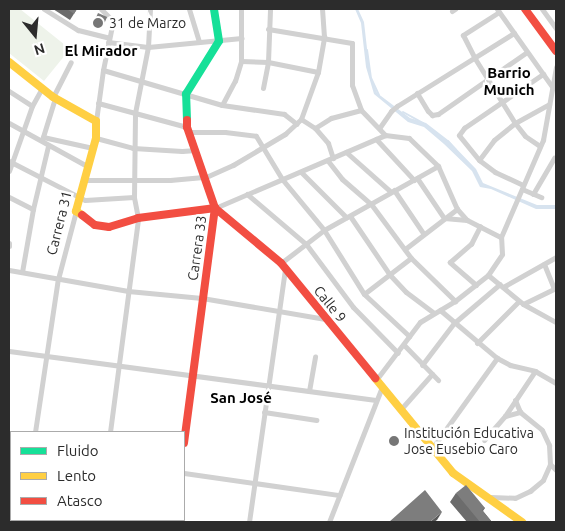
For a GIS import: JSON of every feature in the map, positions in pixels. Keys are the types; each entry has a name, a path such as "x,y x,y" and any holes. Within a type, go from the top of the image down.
{"main road":[{"path":"186,94 219,41 214,9"},
{"path":"525,9 556,51"},
{"path":"9,62 54,97 96,121"},
{"name":"Carrera 33","path":"185,435 215,208 206,177 188,129 186,94"},
{"name":"Carrera 31","path":"76,211 96,138 96,121"},
{"path":"76,211 95,225 109,226 138,218 215,208"},
{"name":"Calle 9","path":"215,208 283,266 453,473 522,522"}],"street":[{"path":"44,9 78,30 108,40 148,47 242,38"},
{"name":"Carrera 31","path":"96,121 112,21 101,9"},
{"path":"110,431 138,218 133,180 135,113 148,47 150,9"},
{"path":"189,9 199,41"},
{"path":"222,105 235,80 241,61 241,9"},
{"path":"263,88 268,62 270,9"},
{"path":"83,180 206,177 264,148 301,119 318,72 324,37 322,9"},
{"path":"542,9 556,28"},
{"path":"540,146 525,136 515,124 503,101 474,57 463,35 498,10 553,88"},
{"path":"268,29 352,43 352,85 361,110 386,135"},
{"path":"380,127 391,110 514,33"},
{"path":"417,93 432,115 438,114 527,52"},
{"path":"241,61 268,62 318,72"},
{"path":"42,140 54,97 71,62"},
{"path":"376,380 420,322 455,301 476,285 488,275 502,254 502,237 540,146 556,67"},
{"path":"103,70 222,105 284,114 297,124"},
{"path":"541,197 521,190 479,160 459,135 464,128 543,74"},
{"path":"9,171 10,162 32,106 42,88"},
{"path":"9,91 32,106"},
{"path":"98,103 188,129 256,136 282,179 324,230 364,294 409,336"},
{"path":"479,160 494,140 515,124 549,104"},
{"path":"315,128 331,118 361,110"},
{"path":"301,119 315,128 328,143 333,158"},
{"path":"9,124 42,140 93,148"},
{"path":"215,208 386,135 409,138 438,166 457,209 467,220"},
{"path":"96,138 133,148 182,152 196,150"},
{"path":"376,139 416,179 444,218 467,220 502,237"},
{"path":"42,140 48,146 87,166"},
{"path":"22,272 33,209 48,146"},
{"path":"346,152 392,191 423,233"},
{"path":"533,194 554,158"},
{"path":"328,161 342,179 370,204 411,258 455,301"},
{"path":"10,162 85,200 134,197"},
{"path":"249,522 279,312 283,266 324,230 438,166"},
{"path":"301,172 348,216 390,275 406,292 454,323 497,358 510,365 535,371 556,383"},
{"path":"247,194 306,244 353,307 398,353"},
{"path":"9,197 33,209"},
{"path":"404,249 457,209"},
{"name":"Carrera 31","path":"35,431 58,279 76,211"},
{"path":"476,285 450,262 470,244 480,226"},
{"path":"422,365 454,323 502,286 556,257"},
{"path":"364,294 411,258"},
{"path":"477,342 521,302 555,289 544,264"},
{"path":"9,270 128,291 202,298 325,319"},
{"path":"488,275 521,302 556,322"},
{"path":"404,345 438,380"},
{"path":"9,351 376,400"},
{"path":"309,391 315,357"},
{"path":"433,447 497,358"},
{"path":"484,440 505,416 535,371"},
{"path":"400,409 432,374"},
{"path":"329,522 382,387"},
{"path":"481,494 497,499 506,499 530,492 543,480 550,464 549,445 542,430 520,412 515,400"},
{"path":"264,412 316,420"},
{"path":"505,416 520,412"},
{"path":"550,464 556,470"},
{"path":"185,473 339,495"}],"shaded area":[{"path":"9,9 20,9 70,49 44,81 9,53"},
{"path":"355,9 358,9 364,22 370,75 377,93 410,118 426,123 448,140 476,169 483,183 537,205 556,205 556,209 536,209 491,189 480,187 472,171 444,144 424,127 408,122 374,94 366,67 361,23"}],"building":[{"path":"67,9 77,9 74,14"},
{"path":"98,13 107,17 103,25 94,21"},
{"path":"466,485 485,508 482,510 492,522 480,522 456,493"},
{"path":"425,490 442,512 432,522 389,522"},
{"path":"147,521 169,521 169,522"}],"waterway":[{"path":"367,50 371,78 379,95"},
{"path":"403,112 423,123"},
{"path":"448,141 456,150"}],"traffic: fast":[{"path":"187,120 186,94 219,41 214,9"}],"traffic: slow":[{"path":"9,62 53,97 96,121 96,138 76,211 82,215"},
{"path":"375,378 453,473 522,522"}],"traffic: jam":[{"path":"525,9 556,51"},
{"path":"185,435 215,208 187,127 187,120"},
{"path":"82,215 95,225 109,227 138,218 215,208 281,263 375,378"}],"place":[{"name":"31 de Marzo","path":"98,23"},
{"name":"Institución Educativa Jose Eusebio Caro","path":"394,441"}],"district":[{"name":"El Mirador","path":"101,51"},
{"name":"Barrio Munich","path":"509,80"},
{"name":"San José","path":"241,398"}]}
